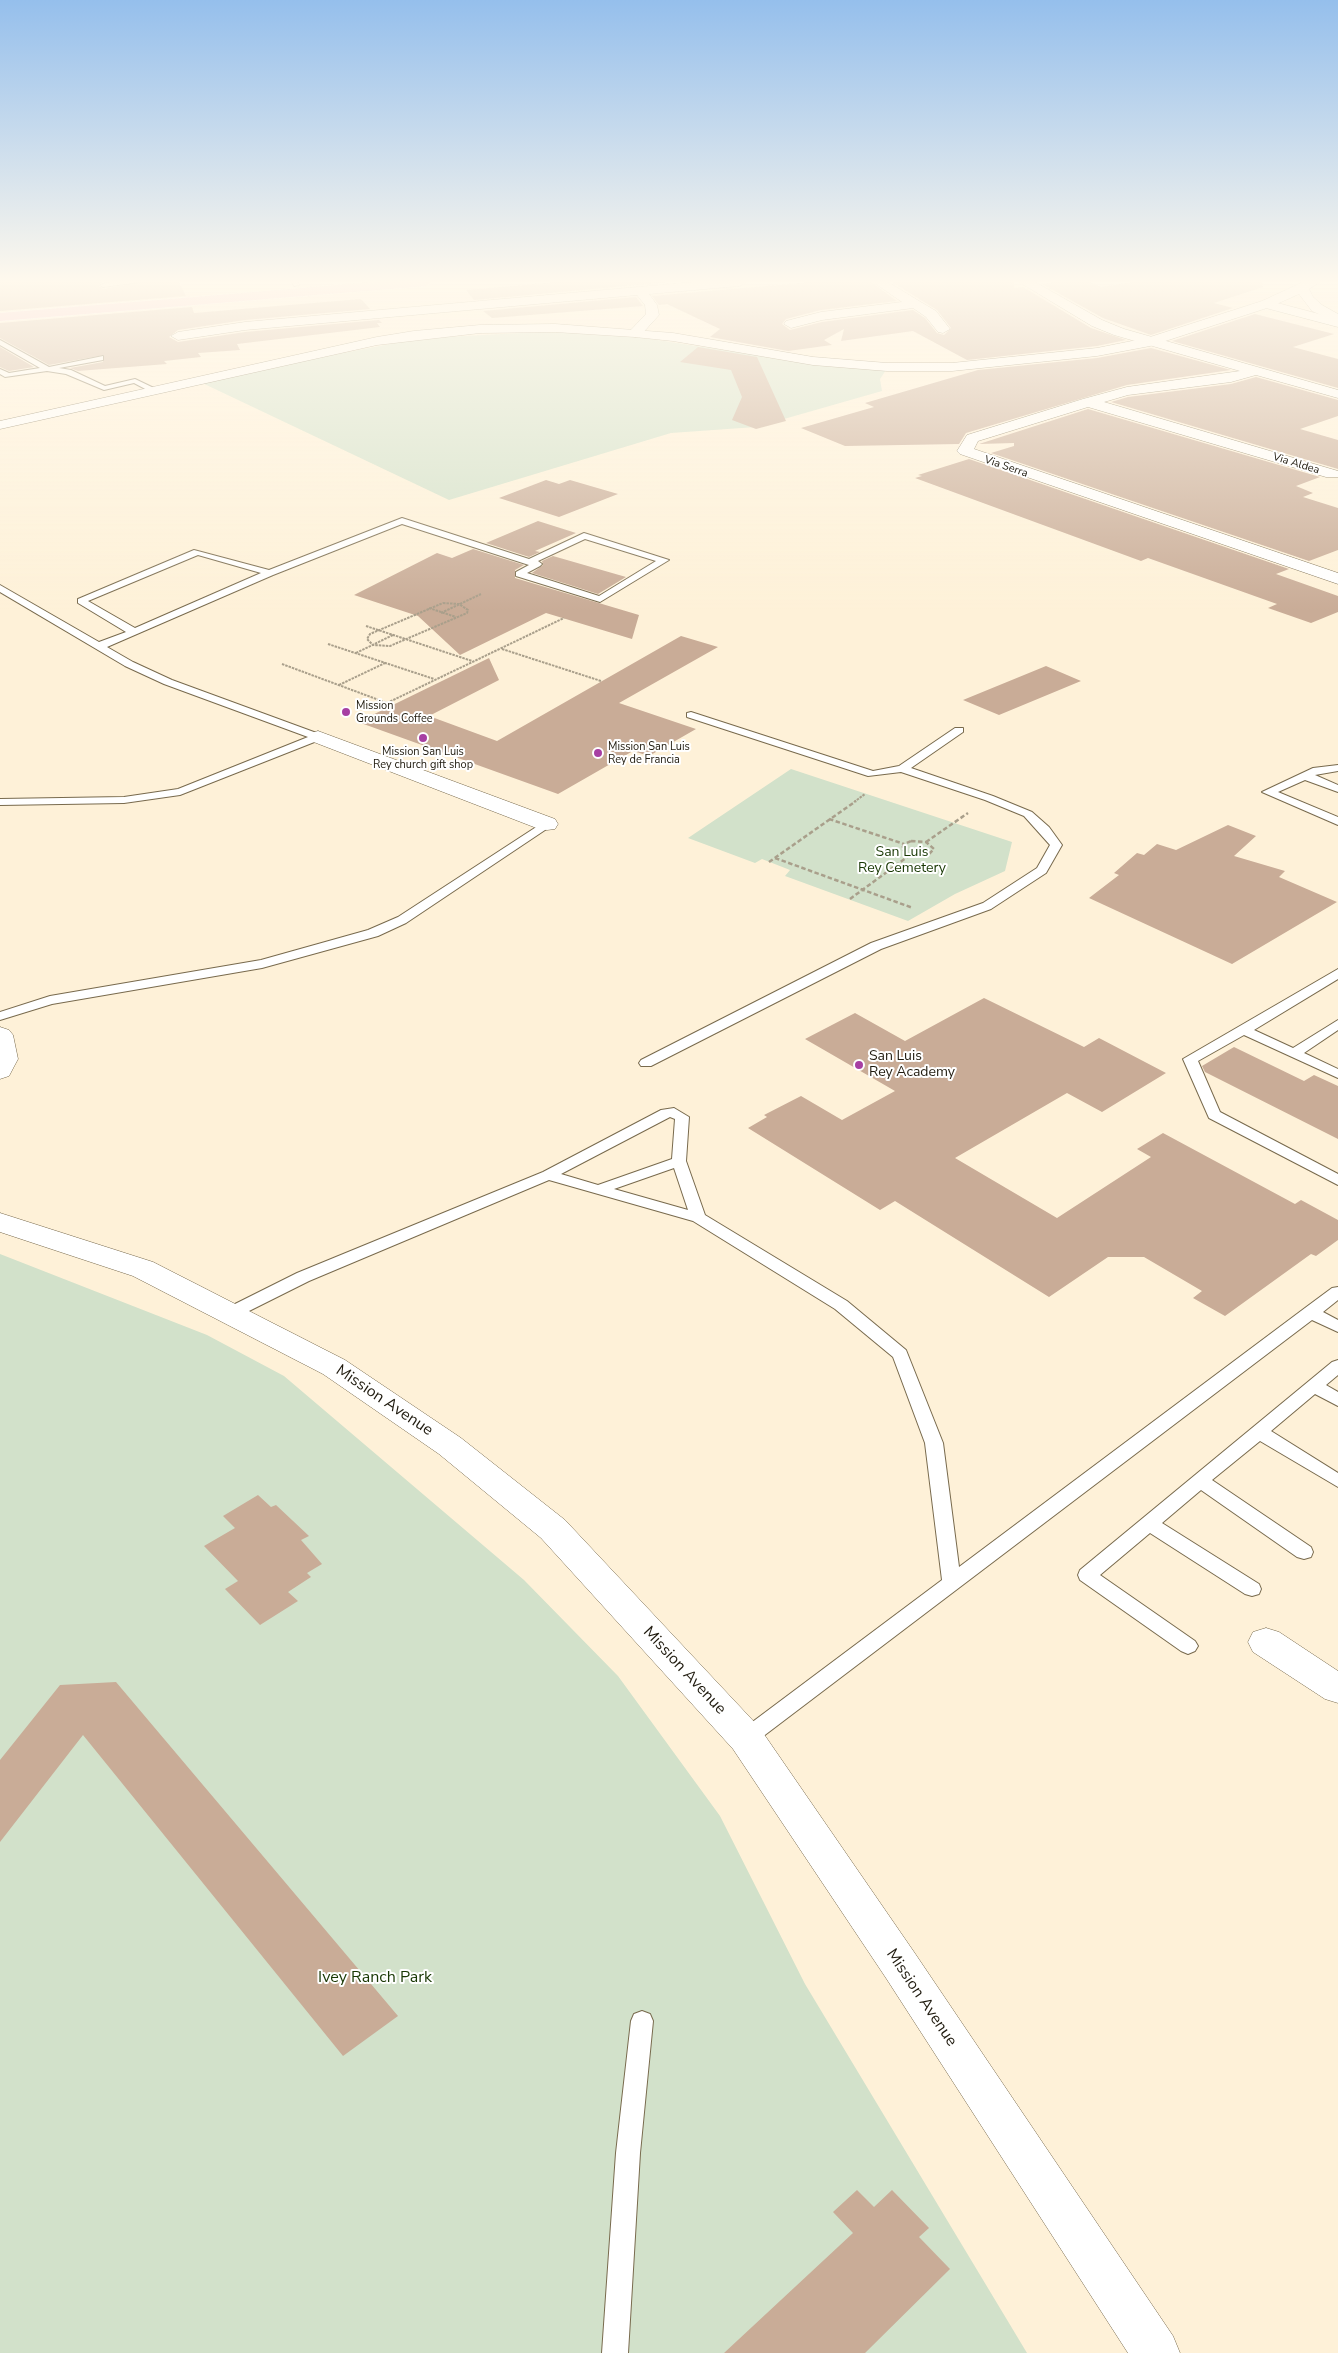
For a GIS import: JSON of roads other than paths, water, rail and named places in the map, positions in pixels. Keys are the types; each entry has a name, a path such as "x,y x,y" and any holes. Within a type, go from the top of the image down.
{"street":[{"path":"0,425 146,392"},
{"name":"Via Serra","path":"1124,392 972,438 965,451 1338,579"},
{"name":"Via Aldea","path":"1088,402 1332,474"},
{"path":"318,737 547,824"},
{"path":"0,1035 5,1059 0,1071"},
{"name":"Mission Avenue","path":"0,1222 143,1269 334,1367 450,1446 553,1529 746,1738 900,1965 1156,2353"},
{"path":"1266,1642 1338,1689"}],"lane":[{"path":"99,646 270,573 402,521 530,562 537,564 520,574 600,599 664,560 584,536 530,562"},
{"path":"134,632 81,601 198,552 270,573"},
{"path":"0,588 129,664 168,682 318,737"},
{"path":"691,715 872,774 902,769 958,730"},
{"path":"0,802 124,800 172,794 318,737"},
{"path":"1338,768 1317,770 1268,792 1338,822"},
{"path":"646,1063 876,946 987,906 1042,870 1056,845 1045,830 1028,814 989,798 902,769"},
{"path":"1304,775 1338,789"},
{"path":"0,1016 50,1000 262,964 373,933 402,920 547,824"},
{"path":"1337,972 1244,1030 1190,1059 1214,1114 1338,1180"},
{"path":"1294,1053 1338,1024"},
{"path":"1244,1030 1338,1074"},
{"path":"229,1314 303,1277 548,1176 666,1113 674,1112 682,1117 679,1161 698,1218"},
{"path":"600,1190 679,1161"},
{"path":"548,1176 698,1218 842,1305 900,1354 934,1443 952,1583"},
{"path":"746,1738 1338,1292"},
{"path":"1311,1312 1338,1327"},
{"path":"1188,1646 1087,1575 1338,1366"},
{"path":"1315,1386 1338,1400"},
{"path":"1259,1432 1338,1481"},
{"path":"1200,1481 1304,1552"},
{"path":"1149,1523 1252,1589"},
{"path":"615,2353 628,2154 642,2021"}],"place":[{"name":"Mission Grounds Coffee","path":"346,712"},
{"name":"Mission San Luis Rey church gift shop","path":"423,738"},
{"name":"Mission San Luis Rey de Francia","path":"598,753"},
{"name":"San Luis Rey Academy","path":"859,1065"}],"park label":[{"name":"San Luis Rey Cemetery","path":"902,862"},
{"name":"Ivey Ranch Park","path":"375,1978"}]}
